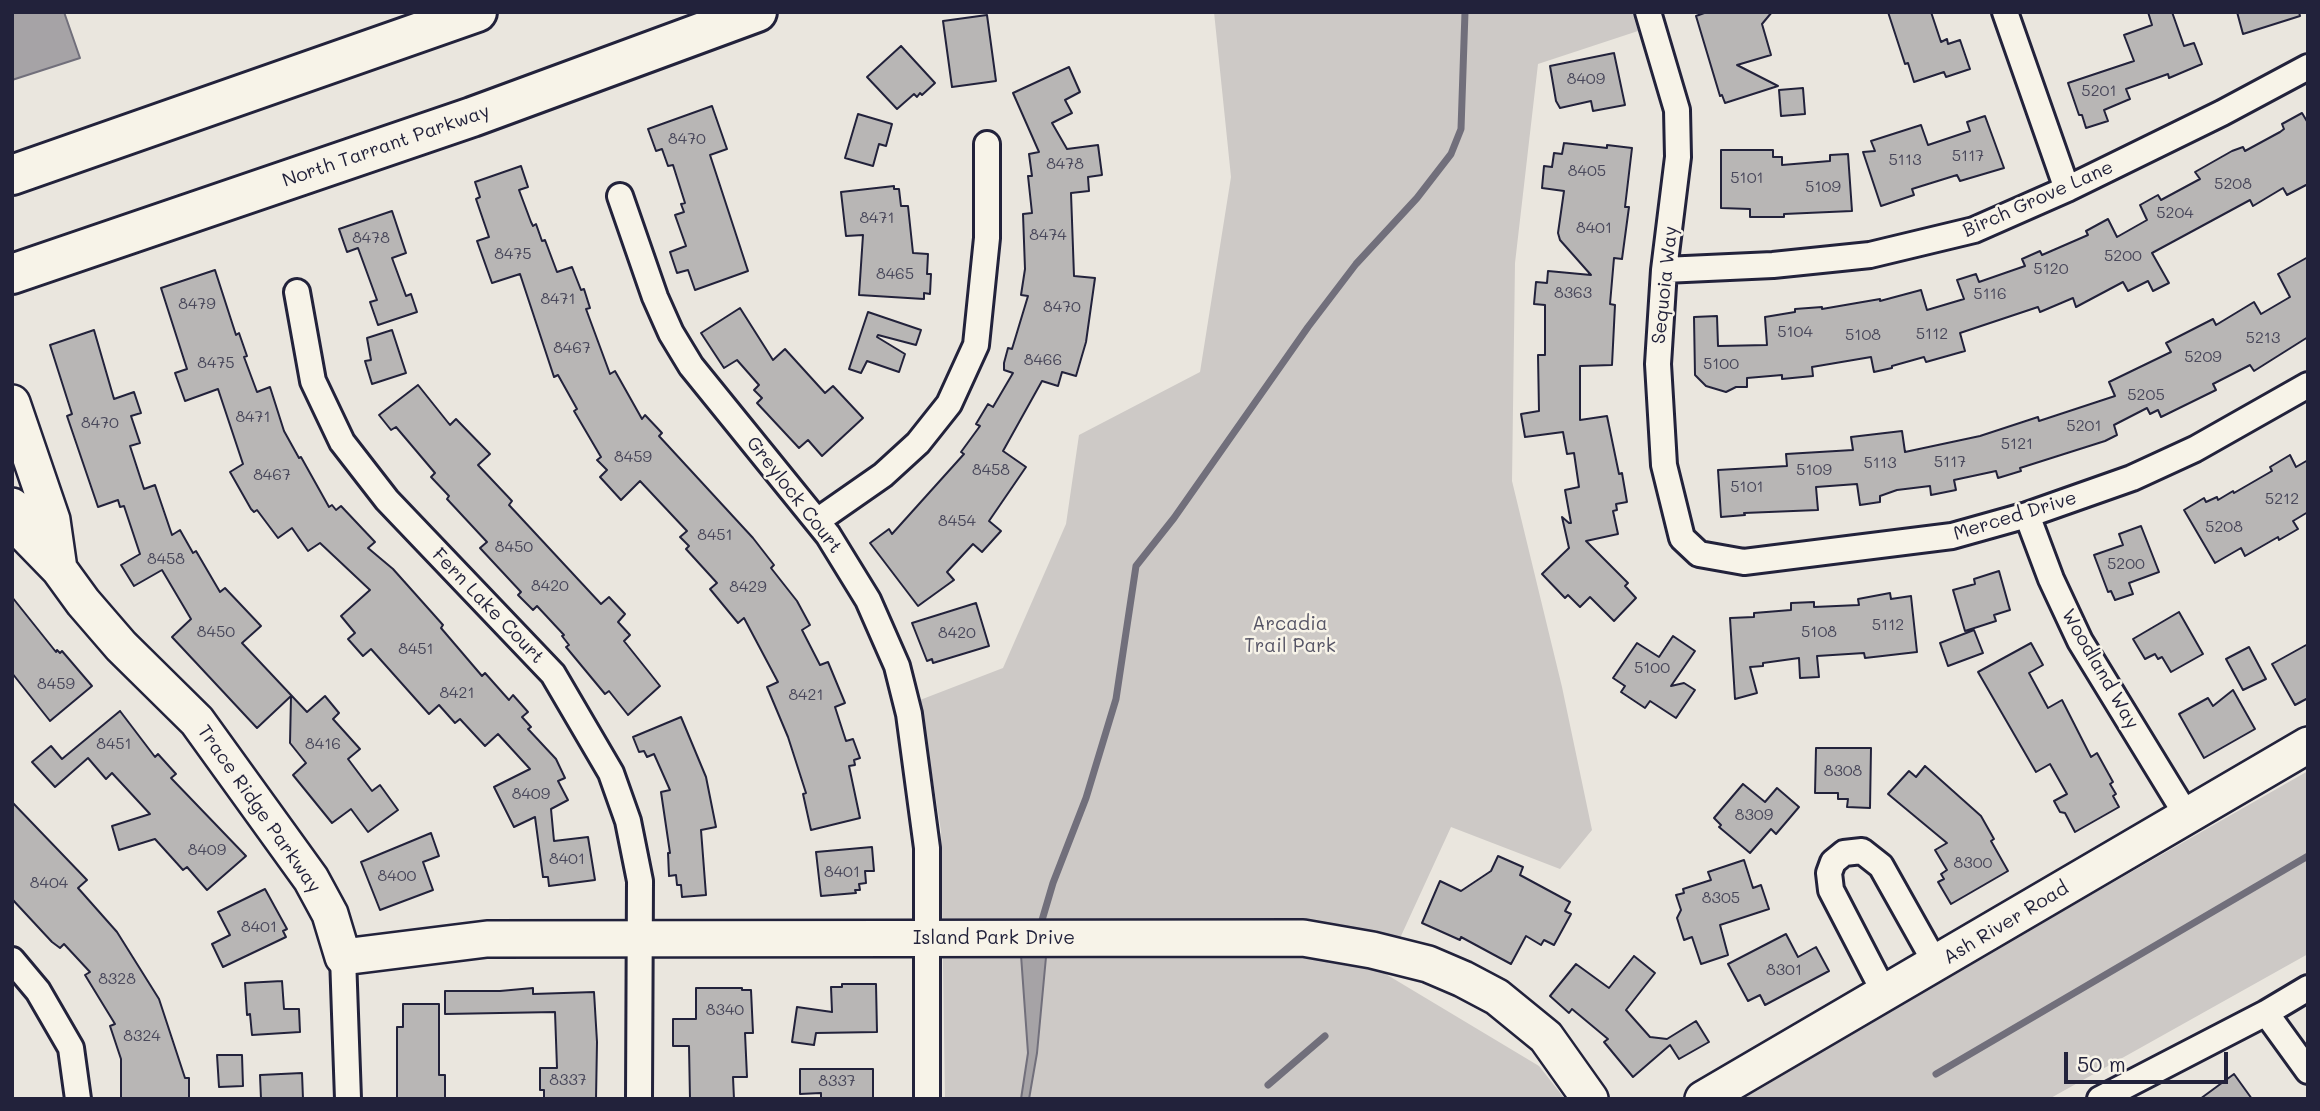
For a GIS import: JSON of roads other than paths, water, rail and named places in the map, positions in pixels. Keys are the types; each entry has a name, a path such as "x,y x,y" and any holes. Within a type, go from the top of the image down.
{"main road":[{"path":"12,174 477,12"},
{"name":"North Tarrant Parkway","path":"12,274 472,117 757,12"}],"street":[{"name":"Sequoia Way","path":"1648,12 1677,110 1678,157 1664,270 1658,364 1664,465 1682,538 1699,554"},
{"path":"2005,12 2067,189"},
{"name":"Birch Grove Lane","path":"1664,270 1773,265 1871,255 1974,230 2067,189 2222,113 2308,67"},
{"path":"817,521 883,475 918,443 949,404 955,392 976,345 978,332 987,238 987,144"},
{"name":"Greylock Court","path":"620,196 655,297 671,333 691,366 828,534 868,600 897,667 909,714 927,848 943,939 927,1099"},
{"name":"Fern Lake Court","path":"297,292 313,381 342,442 387,500 553,674 611,773 628,821 640,881 639,1099"},
{"name":"Merced Drive","path":"1699,554 1744,562 1952,537 2027,515 2144,472 2195,449 2308,385"},
{"name":"Trace Ridge Parkway","path":"12,403 52,520 59,569"},
{"name":"Trace Ridge Parkway","path":"12,506 22,531 59,569 83,602 121,646 197,721 311,878 330,914 343,957 348,1099"},
{"name":"Woodland Way","path":"2027,515 2051,579 2080,640 2187,816"},
{"name":"Ash River Road","path":"1703,1099 2308,746"},
{"path":"1885,994 1831,890 1829,873 1833,862 1844,853 1862,851 1881,866 1936,964"},
{"name":"Island Park Drive","path":"343,957 487,939 1303,938 1373,950 1428,964 1497,997 1546,1037 1590,1099"},
{"path":"12,960 38,991 71,1048 78,1099"},
{"path":"2100,1099 2266,1013 2308,988"},
{"path":"2266,1013 2308,1071"}],"waterway":[{"path":"1040,927 1053,883 1086,798 1116,699 1136,566 1174,518 1308,327 1356,264 1417,198 1451,154 1461,129 1465,12"},
{"path":"1936,1074 2308,856"},
{"path":"1268,1085 1325,1036"}],"park label":[{"name":"Arcadia Trail Park","path":"1290,635"}]}
